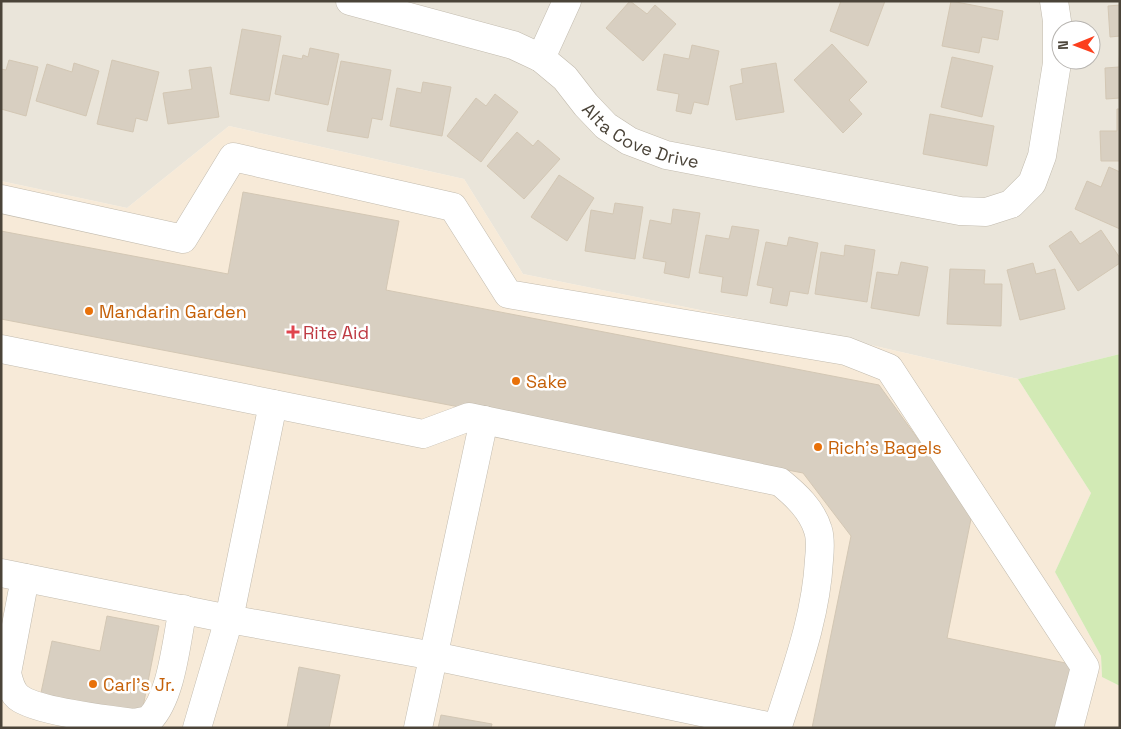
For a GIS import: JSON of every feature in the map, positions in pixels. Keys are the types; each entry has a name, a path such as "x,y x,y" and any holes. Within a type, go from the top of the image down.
{"street":[{"name":"Alta Cove Drive","path":"350,1 513,45 541,58 565,78 586,106 606,126 629,141 666,155 960,211 986,212 1011,204 1032,183 1042,156 1057,63 1057,21 1054,1"},
{"path":"541,58 567,1"},
{"path":"1,199 183,239 233,158 453,207 508,294 846,351 889,368 1085,667 1069,728"},
{"path":"1,349 423,434 469,417 780,482 810,512 818,530 818,584 809,626 777,727 434,656 229,619 183,609 13,575 12,637 7,673 11,687 17,696 42,706 134,723 149,720 160,706 165,690 183,609"},
{"path":"197,728 229,619 273,404"},
{"path":"418,728 484,420"}],"shaded area":[{"path":"1,1 1120,1 1120,354 1018,379 862,343 523,274 464,179 229,126 127,208 1,181"},
{"path":"229,126 464,179 523,274 862,343 1018,379 1091,493 1055,572 1101,656 1102,677 1120,686 1120,728 1,728 1,181 127,208"}],"green space":[{"path":"1120,354 1120,686 1102,677 1101,656 1055,572 1091,493 1018,379"}],"building":[{"path":"630,1 647,14 655,5 676,24 643,61 606,28"},
{"path":"841,1 885,1 868,46 830,31"},
{"path":"951,1 1003,11 998,40 982,37 979,53 942,46"},
{"path":"1120,5 1120,36 1110,37 1108,6"},
{"path":"242,29 281,36 269,101 230,94"},
{"path":"1120,43 1120,98 1106,99 1105,68 1119,67"},
{"path":"832,44 867,82 849,100 862,114 843,133 794,80"},
{"path":"692,45 719,51 708,105 694,102 691,114 676,111 679,94 657,90 664,54 689,59"},
{"path":"310,48 339,54 328,105 275,94 283,55 302,59 303,55 308,57"},
{"path":"952,57 993,66 982,117 941,107"},
{"path":"9,60 38,67 26,116 1,109 1,69 6,70"},
{"path":"112,60 159,72 147,121 136,118 133,132 97,124"},
{"path":"341,61 391,70 382,120 372,118 368,138 327,131"},
{"path":"74,63 99,71 86,116 36,101 47,64 72,72"},
{"path":"776,63 784,112 736,120 730,86 743,83 741,69"},
{"path":"211,67 219,117 168,124 163,93 192,89 189,70"},
{"path":"423,82 451,87 442,136 390,126 397,88 421,93"},
{"path":"495,94 518,112 481,162 447,136 476,98 486,106"},
{"path":"1117,109 1120,109 1120,161 1101,161 1100,131 1117,131"},
{"path":"930,114 994,126 987,166 923,154"},
{"path":"517,132 533,146 538,140 560,159 524,199 487,166"},
{"path":"1109,167 1120,172 1120,229 1075,209 1087,181 1101,187"},
{"path":"559,175 594,198 567,241 531,217"},
{"path":"243,192 399,221 386,290 879,385 972,514 947,638 1075,665 1062,728 812,728 851,536 803,473 1,319 1,231 228,274"},
{"path":"615,203 643,207 635,259 585,251 591,210 613,214"},
{"path":"673,209 700,213 689,278 664,273 666,262 643,258 650,220 671,224"},
{"path":"732,226 759,230 747,296 721,292 723,277 699,273 706,235 729,239"},
{"path":"1101,230 1120,258 1120,263 1078,291 1049,246 1071,231 1080,244"},
{"path":"789,237 818,243 808,294 790,291 787,306 770,303 773,288 757,285 766,242 787,246"},
{"path":"845,245 875,250 867,302 815,294 821,252 844,256"},
{"path":"901,262 928,267 919,316 871,308 877,272 898,275"},
{"path":"1033,263 1036,274 1055,269 1065,309 1020,320 1007,270"},
{"path":"950,269 985,270 984,284 1002,284 1001,326 947,324"},
{"path":"107,616 159,626 140,722 39,702 52,641 100,651"},
{"path":"299,667 340,675 329,728 287,728"},
{"path":"441,715 492,724 491,728 438,728"}],"place":[{"name":"Mandarin Garden","path":"89,311"},
{"name":"Rite Aid","path":"293,332"},
{"name":"Sake","path":"516,381"},
{"name":"Rich's Bagels","path":"818,447"},
{"name":"Carl's Jr.","path":"93,684"}]}
